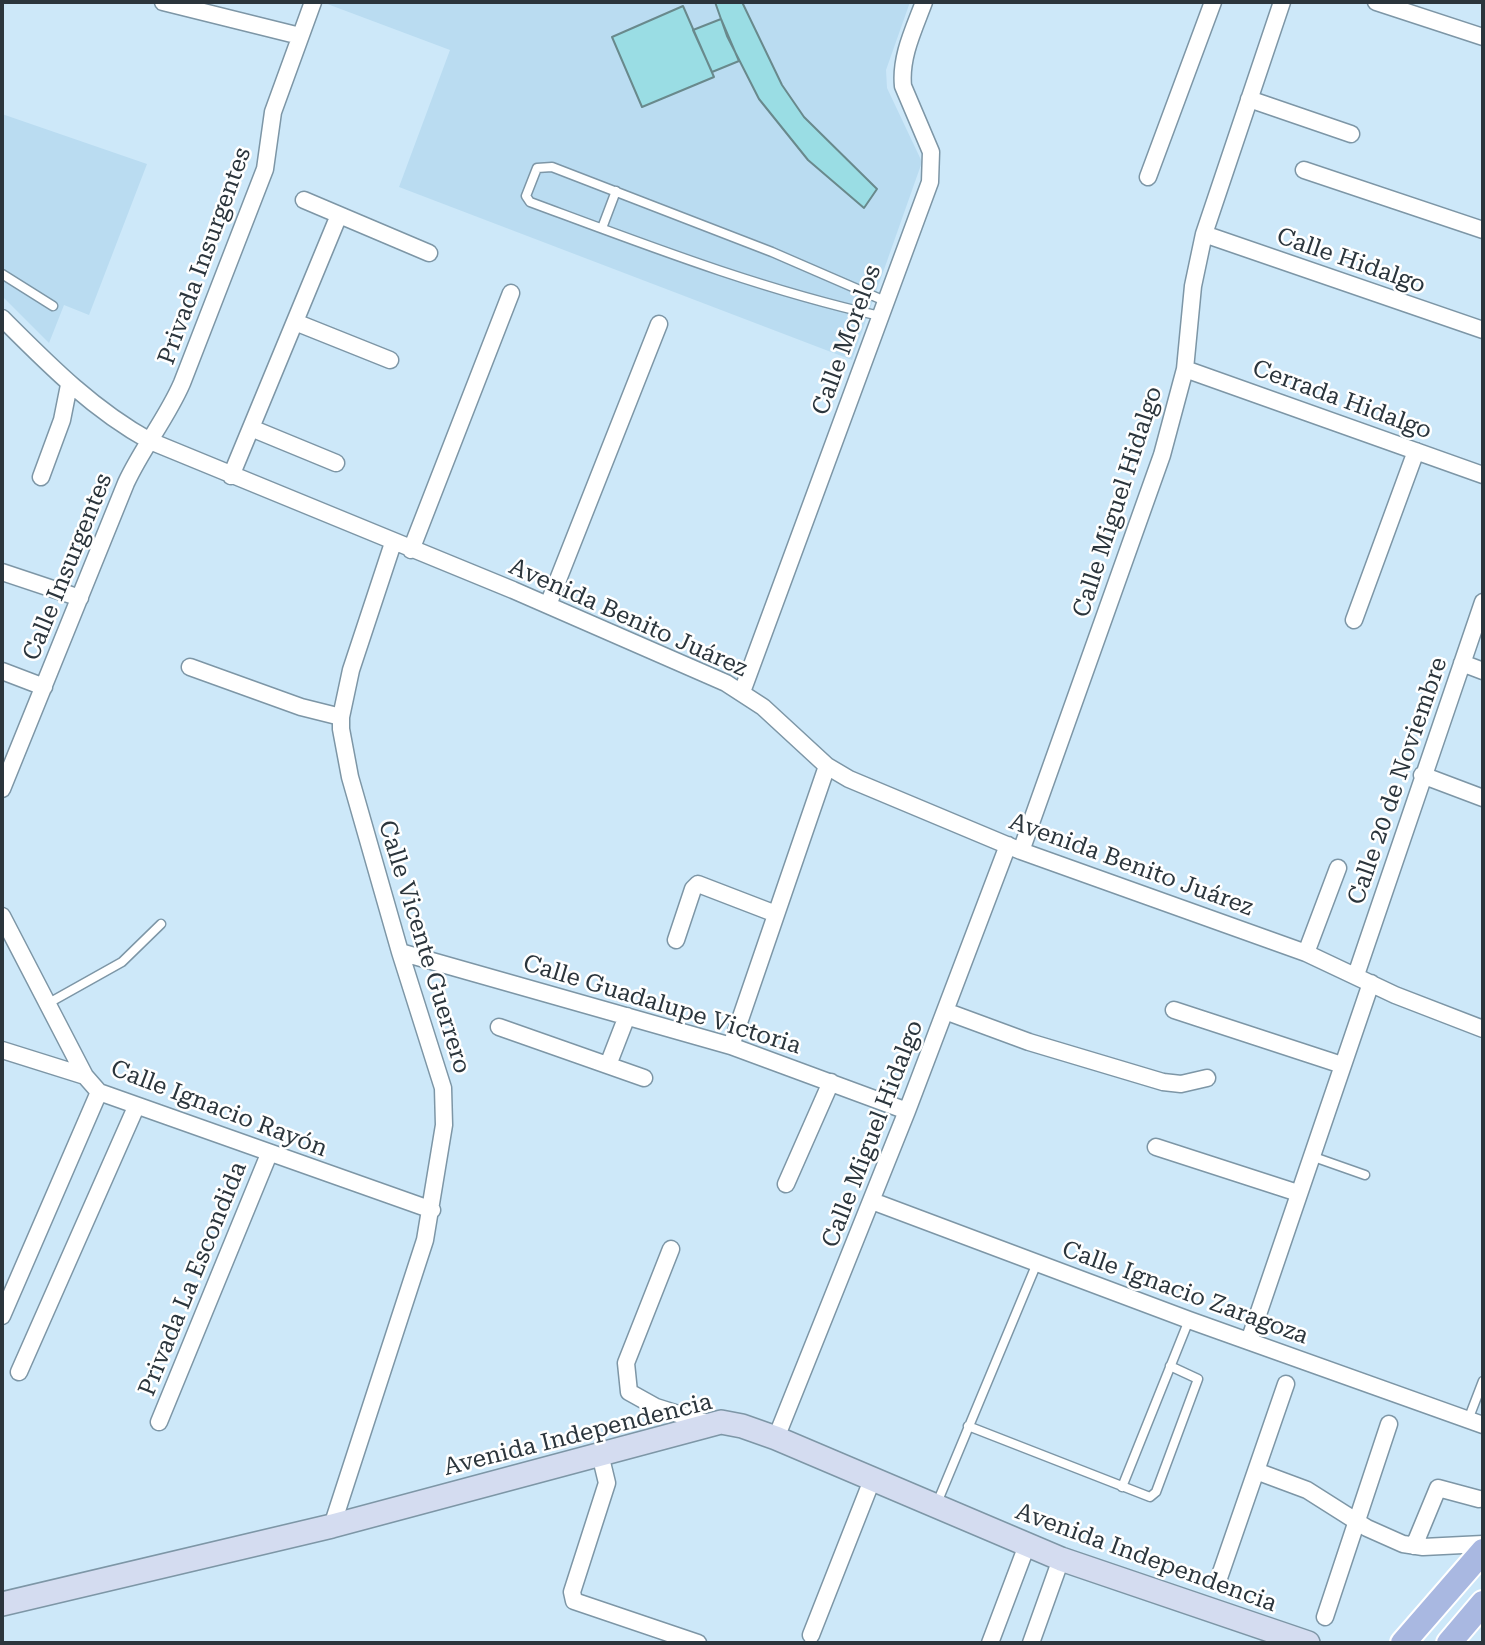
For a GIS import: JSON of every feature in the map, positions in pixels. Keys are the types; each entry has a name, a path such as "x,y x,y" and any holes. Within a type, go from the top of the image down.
{"main road":[{"path":"1404,1643 1483,1551"},
{"path":"1449,1643 1483,1603"}],"street":[{"path":"163,2 300,36"},
{"name":"Privada Insurgentes","path":"150,441 168,414 182,383 265,169 273,112 313,2"},
{"name":"Calle Morelos","path":"742,692 932,173 931,152 903,86 902,75 906,52 924,2"},
{"path":"1148,177 1213,2"},
{"name":"Calle Miguel Hidalgo","path":"776,1438 945,1011 1014,848 1162,456 1185,369 1192,286 1204,234 1282,2"},
{"path":"1376,2 1483,37"},
{"path":"1250,99 1352,134"},
{"path":"1304,170 1483,230"},
{"path":"304,200 429,253"},
{"path":"231,476 339,215"},
{"name":"Calle Hidalgo","path":"1204,234 1483,330"},
{"path":"411,550 510,293"},
{"name":"Avenida Benito Juárez","path":"2,318 69,385 110,418 150,441 548,605 742,692 827,766 849,779 1014,848 1306,953 1483,1029"},
{"path":"295,322 390,360"},
{"path":"548,605 659,324"},
{"name":"Cerrada Hidalgo","path":"1185,369 1483,475"},
{"path":"41,477 62,420 69,385"},
{"path":"251,428 336,463"},
{"name":"Calle Insurgentes","path":"2,789 126,483 150,441"},
{"path":"1354,620 1416,451"},
{"name":"Calle Vicente Guerrero","path":"332,1527 400,1322 432,1210 445,1103 437,1064 400,952 350,777 341,717 351,670 393,543"},
{"path":"2,572 80,598"},
{"name":"Calle 20 de Noviembre","path":"1356,975 1422,775 1483,603"},
{"path":"1462,663 1483,671"},
{"path":"190,667 301,707 341,717"},
{"path":"2,671 44,687"},
{"path":"730,1046 827,766"},
{"path":"1422,775 1483,798"},
{"path":"1306,953 1338,868"},
{"path":"676,940 693,888 698,884 776,914"},
{"name":"Calle Ignacio Rayón","path":"2,916 85,1076 100,1091 136,1107 432,1210"},
{"name":"Calle Guadalupe Victoria","path":"400,952 730,1046 907,1111"},
{"path":"1249,1340 1371,983"},
{"path":"1174,1010 1342,1065"},
{"path":"945,1011 1029,1042 1163,1082 1181,1084 1207,1078"},
{"path":"608,1065 627,1016"},
{"path":"499,1027 644,1078"},
{"path":"2,1050 85,1076"},
{"path":"786,1184 831,1082"},
{"path":"2,1316 100,1091"},
{"path":"19,1372 136,1107"},
{"path":"1156,1147 1298,1193"},
{"name":"Privada La Escondida","path":"159,1422 269,1154"},
{"name":"Calle Ignacio Zaragoza","path":"872,1201 1189,1320 1476,1422"},
{"path":"671,1249 626,1363 629,1392 656,1407 710,1424"},
{"path":"1219,1578 1286,1384"},
{"name":"Avenida Independencia","path":"2,1604 332,1527 710,1424 732,1423 776,1438 1062,1559 1266,1633 1308,1643"},
{"path":"1325,1618 1389,1424"},
{"path":"600,1454 607,1483 572,1592 574,1601 698,1643"},
{"path":"1256,1471 1307,1490 1356,1522 1379,1534 1414,1546 1483,1544"},
{"path":"811,1635 872,1480"},
{"path":"1414,1546 1438,1488 1479,1499"},
{"path":"990,1643 1027,1545"},
{"path":"1031,1643 1062,1559"}],"lane":[{"path":"546,165 772,252 883,309 758,285 530,202 526,197 527,187 537,168 546,165"},
{"path":"602,228 616,191"},
{"path":"2,274 53,306"},
{"path":"47,1004 122,962 161,924"},
{"path":"1311,1156 1365,1175"},
{"path":"935,1505 1037,1263"},
{"path":"1122,1487 1189,1320"},
{"path":"968,1426 1122,1487 1147,1496 1153,1495 1198,1379 1170,1366"},
{"path":"1476,1422 1483,1381"}],"shaded area":[{"path":"322,2 910,2 886,70 887,88 922,162 852,360 399,187 450,50"},
{"path":"2,114 147,164 89,315 64,305 49,343 2,296"}],"building":[{"path":"715,2 742,2 782,85 804,117 877,189 864,208 808,160 759,99 727,36"},
{"path":"683,6 714,77 642,107 612,37"},
{"path":"721,19 739,61 712,72 693,30"}]}
